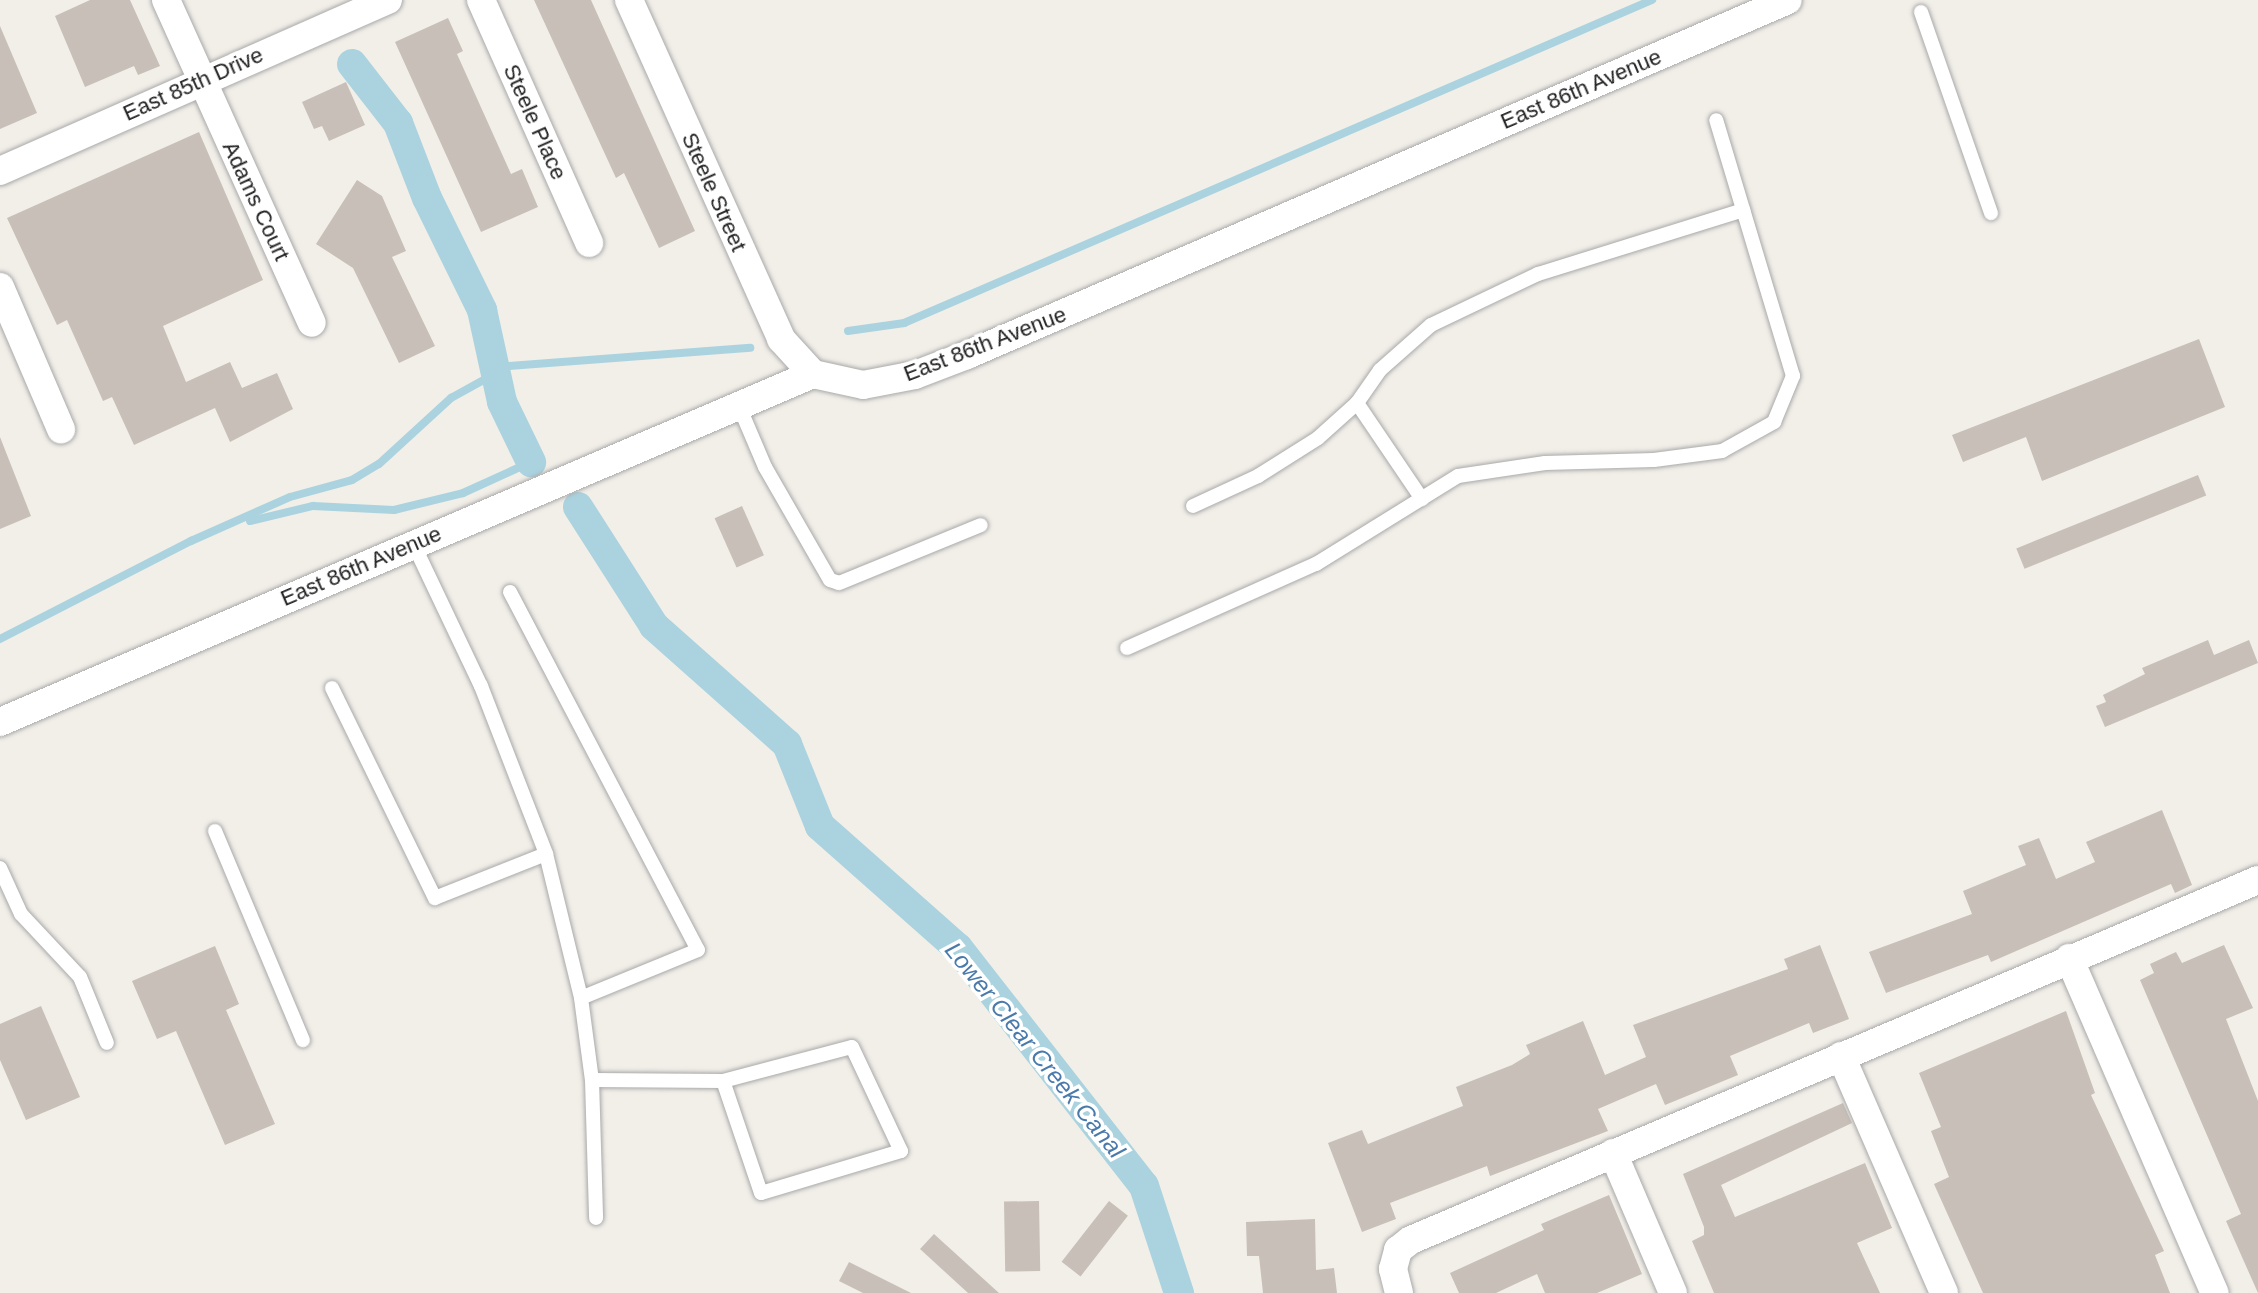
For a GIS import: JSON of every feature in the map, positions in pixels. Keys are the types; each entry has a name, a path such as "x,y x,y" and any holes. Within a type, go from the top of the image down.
{"street":[{"name":"Adams Court","path":"166,0 312,323"},
{"name":"East 85th Drive","path":"0,171 200,79 388,0"},
{"name":"Steele Place","path":"481,0 589,243"},
{"name":"Steele Street","path":"629,0 781,339 813,374"},
{"name":"East 86th Avenue","path":"0,722 813,374 863,385 941,365 1788,0"},
{"path":"0,287 61,429"},
{"path":"1399,1293 1393,1269 1398,1250 1411,1240 2258,880"},
{"path":"2069,958 2215,1293"},
{"path":"1841,1056 1944,1293"},
{"path":"1613,1153 1673,1293"}],"lane":[{"path":"1921,12 1991,213"},
{"path":"1127,648 1316,564 1458,476 1545,463 1654,460 1722,451 1774,422 1793,376 1716,120"},
{"path":"1193,506 1258,476 1318,438 1357,403 1380,370 1431,325 1538,274 1743,210"},
{"path":"1357,403 1422,499"},
{"path":"739,406 765,467 830,580 839,583 981,525"},
{"path":"413,543 481,686 546,854 581,998 592,1080 596,1218"},
{"path":"510,592 698,950 581,998"},
{"path":"332,688 435,898 546,854"},
{"path":"215,831 303,1040"},
{"path":"0,868 21,914 80,977 107,1043"},
{"path":"592,1080 723,1081 852,1047 901,1151 761,1193 723,1081"}],"building":[{"path":"90,0 130,0 160,66 138,75 134,66 85,87 55,16"},
{"path":"534,0 591,0 695,231 659,248 624,173 616,178"},
{"path":"448,18 463,51 457,54 511,174 522,169 538,207 481,232 395,42"},
{"path":"0,26 37,113 0,129"},
{"path":"346,82 365,125 329,141 322,126 314,129 302,102"},
{"path":"199,132 263,280 163,326 186,382 230,362 242,388 277,373 293,409 230,442 215,408 134,445 112,397 103,401 67,320 57,325 7,218"},
{"path":"357,180 382,196 406,251 392,257 435,346 399,363 353,268 316,244"},
{"path":"2199,339 2225,407 2042,481 2026,437 1963,462 1952,435"},
{"path":"0,437 31,516 0,529"},
{"path":"2198,475 2206,495 2025,569 2016,548"},
{"path":"742,506 764,555 737,568 715,518"},
{"path":"2208,640 2214,655 2249,640 2258,663 2105,727 2096,706 2106,702 2103,695 2145,674 2142,668"},
{"path":"2162,810 2192,885 2175,893 2171,884 1991,962 1988,955 1886,993 1869,952 1972,914 1963,891 2026,865 2018,846 2039,838 2056,879 2095,862 2086,842"},
{"path":"1820,945 1849,1019 1813,1033 1809,1023 1730,1056 1738,1075 1665,1105 1656,1084 1598,1109 1608,1131 1490,1176 1487,1166 1390,1203 1396,1219 1362,1232 1328,1143 1362,1130 1368,1144 1463,1106 1456,1087 1512,1065 1530,1054 1526,1045 1583,1021 1605,1075 1646,1057 1633,1025 1788,969 1784,959"},
{"path":"2224,945 2253,1008 2226,1019 2258,1101 2258,1293 2226,1221 2241,1214 2140,980 2154,973 2150,964 2176,952 2182,963"},
{"path":"215,946 239,1004 226,1010 275,1124 225,1145 176,1031 157,1039 132,981"},
{"path":"41,1006 80,1097 26,1120 0,1060 0,1024"},
{"path":"2066,1011 2095,1093 2091,1095 2164,1251 2155,1255 2170,1293 1983,1293 1934,1184 1949,1177 1931,1131 1941,1127 1919,1073"},
{"path":"1843,1103 1852,1123 1721,1185 1735,1217 1865,1163 1892,1228 1857,1243 1880,1293 1714,1293 1692,1241 1704,1235 1704,1227 1683,1174"},
{"path":"1609,1195 1642,1274 1597,1293 1545,1293 1537,1274 1496,1293 1459,1293 1450,1273 1544,1230 1541,1224"},
{"path":"1039,1201 1040,1271 1005,1272 1004,1202"},
{"path":"1109,1201 1128,1216 1081,1276 1062,1262"},
{"path":"1315,1219 1316,1270 1334,1268 1337,1293 1263,1293 1259,1256 1247,1256 1246,1222"},
{"path":"934,1234 999,1293 968,1293 920,1249"},
{"path":"849,1262 911,1293 863,1293 839,1281"}],"waterway":[{"path":"848,331 904,323 1652,0"},
{"name":"Lower Clear Creek Canal","path":"352,64 398,123 427,198 482,310 502,402 531,462"},
{"path":"0,639 191,541 290,497 352,480 379,464 451,398 509,366 750,348"},
{"path":"250,521 313,506 394,510 463,493 531,462"},
{"name":"Lower Clear Creek Canal","path":"578,507 654,626 787,744 820,826 958,948 1144,1186 1179,1293"}]}
